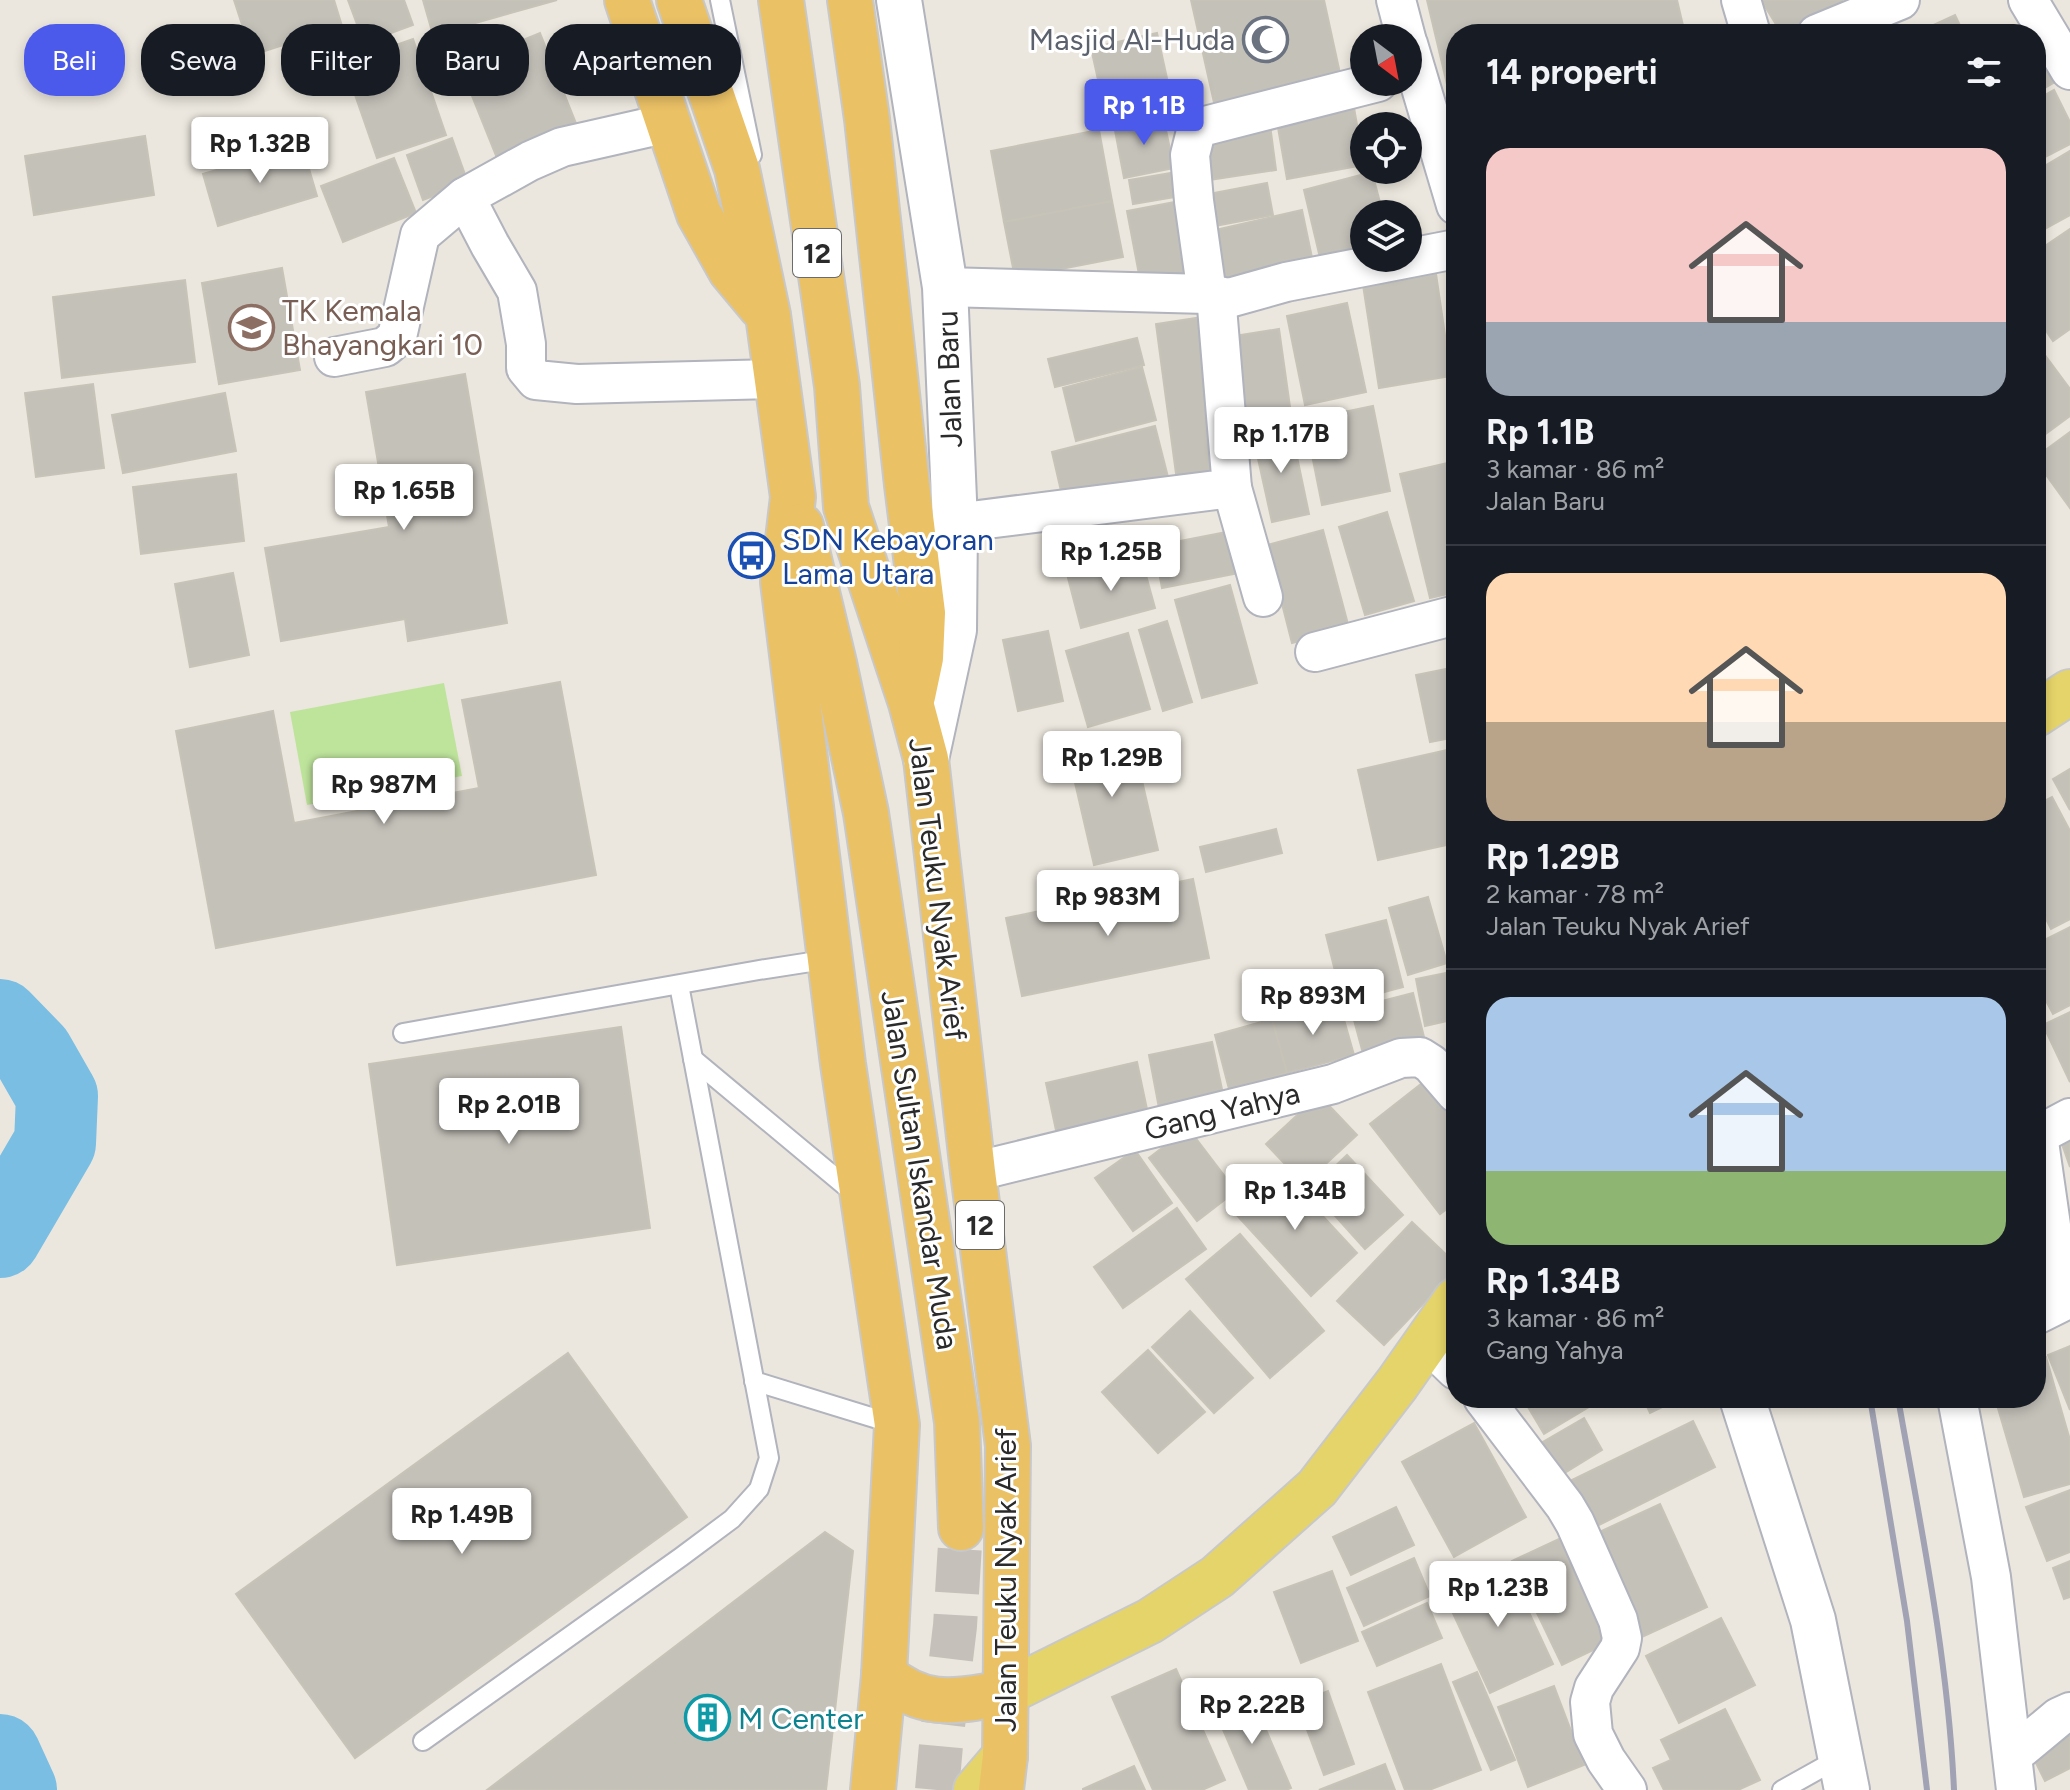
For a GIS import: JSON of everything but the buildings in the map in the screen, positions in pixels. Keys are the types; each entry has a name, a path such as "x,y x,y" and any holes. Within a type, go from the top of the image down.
{"highway":[{"path":"627,0 699,214 731,271 768,315"},
{"name":"12","path":"679,0 737,169 768,315 778,379 793,497 783,582 843,1064 897,1425 884,1675 873,1790"},
{"name":"Jalan Teuku Nyak Arief","path":"781,0 837,386 846,507 911,703 926,759 1008,1446 1004,1762"},
{"path":"850,0 867,119 923,613 921,658 911,703"},
{"name":"Jalan Sultan Iskandar Muda","path":"793,497 834,663 866,813 957,1422 961,1528"},
{"name":"Jalan Sultan Iskandar Muda","path":"846,507 866,813"},
{"path":"884,1675 901,1688 921,1697 964,1700 1004,1762"}],"main road":[{"name":"Jalan Baru","path":"899,0 945,287 955,523 954,630 926,759"},
{"path":"2046,708 2070,692"},
{"path":"1004,1762 1150,1621 1217,1577 1317,1488 1397,1384 1442,1356"},
{"path":"1745,1408 1813,1620 1844,1774"}],"street":[{"path":"1396,0 1402,24"},
{"path":"1741,0 1748,24"},
{"path":"1841,24 1900,0"},
{"path":"2028,0 2042,24"},
{"path":"2046,30 2070,70"},
{"path":"1263,597 1232,488 1211,295 1190,155 1192,143 1201,127 1350,89"},
{"path":"1422,96 1446,173"},
{"path":"334,357 385,347 397,337 420,235 465,197 562,147 668,123"},
{"path":"465,197 517,291 526,344 526,368 536,380 577,384 778,379"},
{"path":"945,287 1229,298 1286,282 1446,251"},
{"path":"955,523 1232,488"},
{"path":"1315,652 1446,618"},
{"name":"Gang Yahya","path":"973,1172 1333,1084 1401,1058 1420,1057 1431,1064 1446,1081"},
{"path":"2048,1129 2056,1306"},
{"path":"1491,1408 1565,1506 1618,1620 1622,1638 1620,1648 1594,1688 1590,1702 1593,1734 1627,1790"},
{"path":"1959,1408 1991,1577 2015,1772"},
{"path":"2015,1772 2059,1717 2070,1712"}],"lane":[{"path":"720,0 775,276 768,315"},
{"path":"766,0 806,254 828,422 846,507"},
{"path":"403,1033 831,959"},
{"path":"423,1741 732,1519 759,1489 769,1458 679,985"},
{"path":"693,1059 864,1201"},
{"path":"754,1381 897,1425"},
{"path":"1782,1790 1844,1774"}],"green space":[{"path":"444,683 462,776 307,805 290,712"}],"waterway":[{"path":"0,1020 33,1054 57,1096 55,1143 0,1237"},
{"path":"0,1755 16,1790"}],"tunnel":[{"path":"937,1790 955,1626 961,1528"}],"railway":[{"path":"1872,1408 1907,1621 1927,1790"},
{"path":"1900,1408 1940,1642 1954,1790"}],"place":[{"name":"Masjid Al-Huda","path":"1266,39"},
{"name":"TK Kemala Bhayangkari 10","path":"251,327"},
{"name":"SDN Kebayoran Lama Utara","path":"751,556"},
{"name":"M Center","path":"707,1718"}]}
